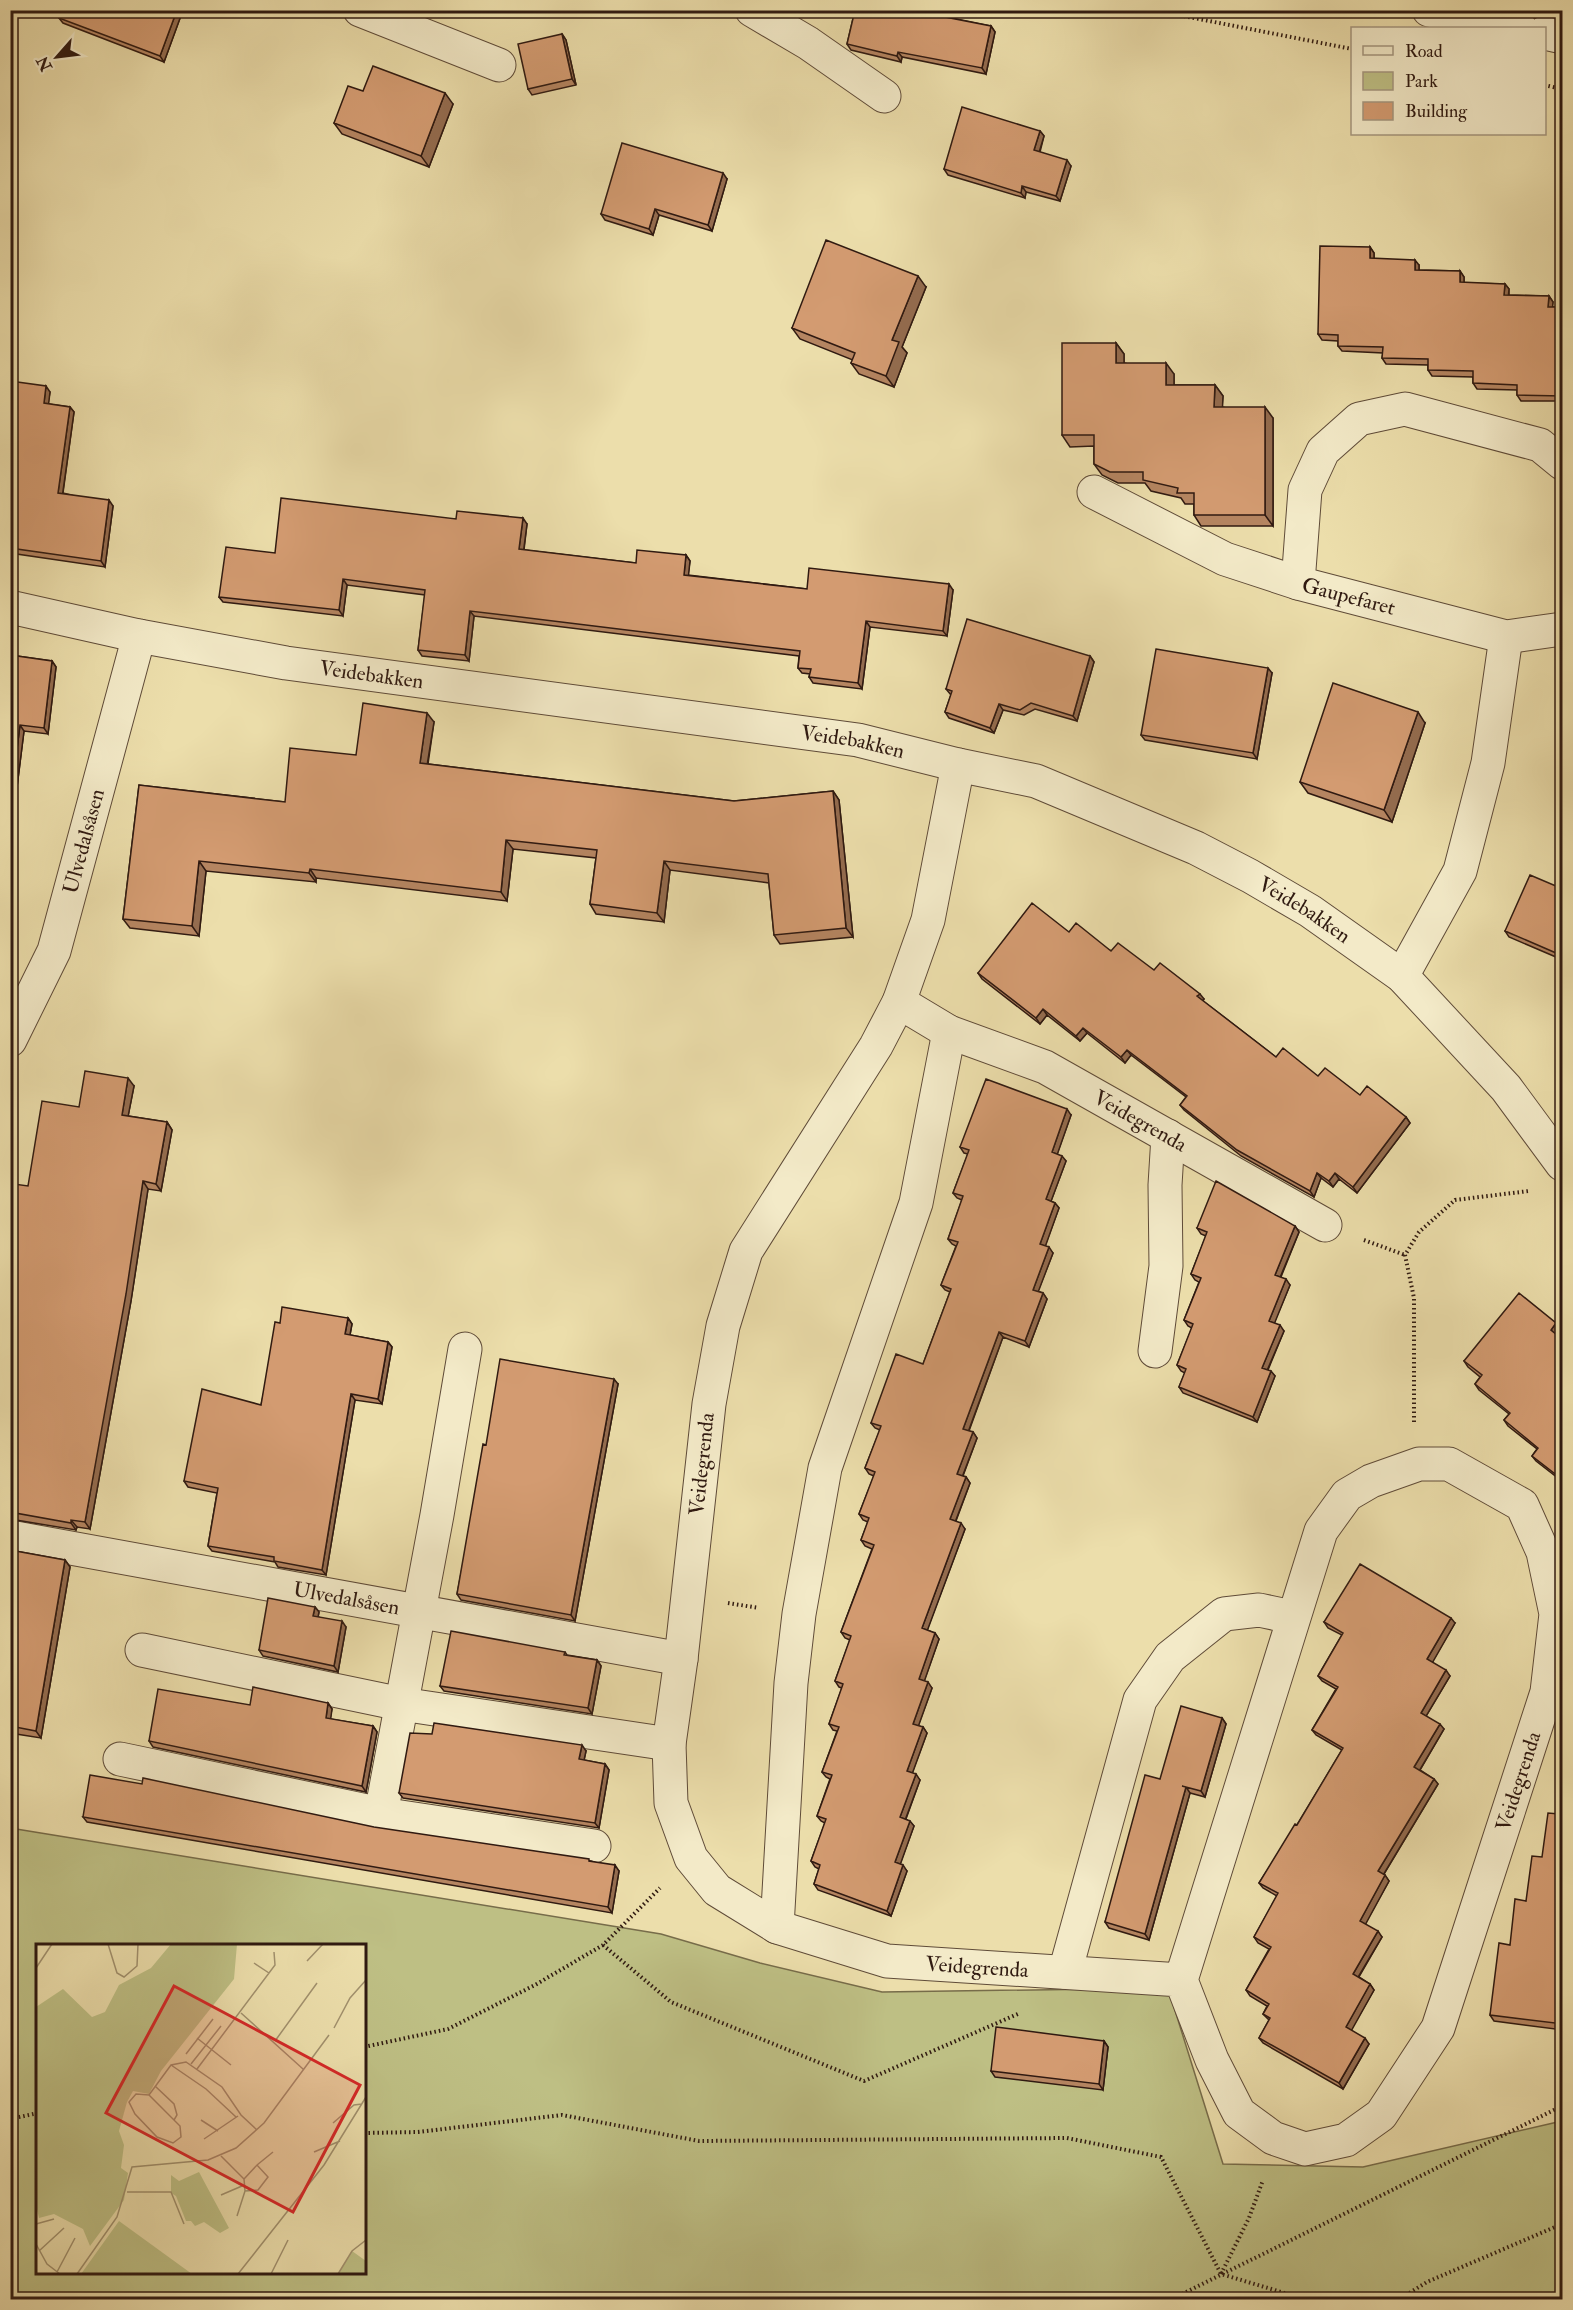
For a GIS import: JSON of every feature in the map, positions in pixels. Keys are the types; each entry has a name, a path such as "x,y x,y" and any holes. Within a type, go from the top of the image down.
{"street":[{"path":"360,10 499,65"},
{"path":"752,10 826,54 884,96"},
{"path":"1429,10 1515,27"},
{"path":"1546,33 1563,37"},
{"name":"Gaupefaret","path":"1563,463 1540,445 1405,409 1359,419 1323,451 1305,490 1298,583 1506,637 1563,629"},
{"path":"1094,492 1226,559 1298,583"},
{"name":"Veidebakken","path":"10,607 139,636 286,663 858,740 958,765 1036,781 1196,848 1310,911 1401,976 1506,1088 1563,1164"},
{"name":"Ulvedalsåsen","path":"10,1040 54,951 139,636"},
{"path":"1401,976 1460,871 1488,763 1506,637"},
{"name":"Veidegrenda","path":"958,765 928,920 899,1002 876,1046 746,1251 723,1326 709,1404 681,1659 669,1744 671,1803 691,1858 717,1890 777,1927 887,1961 1181,1980"},
{"name":"Veidegrenda","path":"899,1002 949,1032 1045,1066 1325,1225"},
{"path":"777,1927 791,1683 799,1614 825,1468 916,1203 949,1032"},
{"path":"1155,1351 1166,1266 1165,1185 1168,1136"},
{"path":"381,1815 437,1515 465,1349"},
{"name":"Veidegrenda","path":"1419,1464 1449,1464 1522,1505 1543,1552 1556,1614 1547,1692 1508,1819 1438,2028 1381,2115 1346,2140 1305,2149 1273,2138 1239,2113 1212,2060 1181,1980 1293,1617 1321,1531 1347,1495 1371,1481 1419,1464"},
{"name":"Ulvedalsåsen","path":"10,1537 681,1659"},
{"path":"1065,1972 1140,1700 1170,1657 1224,1614 1259,1610 1293,1617"},
{"path":"142,1650 401,1704 669,1744"},
{"path":"120,1759 381,1815 594,1846"}],"path":[{"path":"1153,10 1351,49"},
{"path":"1546,85 1563,89"},
{"path":"1419,1464 1414,1436 1414,1299 1405,1255 1419,1232 1455,1200 1538,1190"},
{"path":"688,1597 799,1614"},
{"path":"366,2047 448,2029 535,1985 603,1945 691,1858"},
{"path":"603,1945 671,2002 864,2081 1024,2012 1065,1972"},
{"path":"1170,2300 1563,2106"},
{"path":"10,2119 36,2113"},
{"path":"366,2133 418,2132 562,2115 699,2141 1067,2138 1161,2157 1221,2274 1308,2300"},
{"path":"1221,2274 1249,2218 1266,2170 1273,2138"},
{"path":"1398,2300 1427,2282 1563,2224"}],"green space":[{"path":"10,1828 661,1934 760,1963 882,1992 1168,1988 1223,2164 1363,2167 1562,2121 1562,2299 11,2299"}],"building":[{"path":"62,10 177,10 160,56 59,18"},
{"path":"855,10 909,10 991,26 982,68 898,52 897,56 847,44"},
{"path":"562,34 572,79 528,89 518,44"},
{"path":"373,66 445,93 421,156 334,123 348,86 363,91"},
{"path":"962,107 1040,131 1034,150 1067,160 1056,196 1022,186 1021,193 944,169"},
{"path":"622,143 723,173 708,225 655,209 649,229 601,214"},
{"path":"826,240 918,276 892,340 899,342 886,376 851,363 855,353 792,328"},
{"path":"1320,246 1370,247 1370,258 1415,260 1415,270 1460,271 1460,282 1505,284 1504,295 1549,296 1548,307 1563,307 1563,396 1517,395 1517,385 1473,383 1473,371 1428,370 1428,359 1382,358 1383,347 1338,346 1338,335 1318,334"},
{"path":"1062,343 1116,343 1116,363 1166,363 1166,385 1215,385 1214,407 1265,407 1265,515 1194,515 1194,493 1177,493 1178,488 1143,480 1143,472 1110,472 1094,464 1094,435 1062,435"},
{"path":"10,381 46,386 44,403 70,407 58,493 109,500 101,561 10,548"},
{"path":"281,498 456,519 457,511 523,518 519,549 636,563 637,550 686,555 684,575 807,589 809,568 949,584 943,631 866,621 858,683 809,677 811,669 798,668 800,651 470,611 465,655 418,650 425,590 343,579 339,610 219,597 226,547 275,553"},
{"path":"967,619 1090,656 1073,716 1031,703 1020,710 999,704 990,728 945,712 952,691 946,689"},
{"path":"1156,649 1268,668 1253,753 1141,735"},
{"path":"10,655 52,661 44,728 20,725 11,797"},
{"path":"1333,683 1418,712 1384,810 1300,782"},
{"path":"363,703 427,713 420,763 734,801 833,791 846,928 774,935 768,874 664,861 657,913 590,904 597,850 506,840 501,892 310,869 309,873 199,861 192,926 123,919 139,785 285,802 290,748 356,755"},
{"path":"1530,875 1563,889 1563,956 1505,931"},
{"path":"1032,903 1069,932 1076,923 1111,951 1118,943 1154,970 1160,963 1200,994 1197,996 1276,1057 1283,1048 1318,1076 1325,1068 1360,1095 1367,1086 1406,1117 1353,1187 1335,1173 1329,1181 1317,1173 1310,1191 1237,1150 1180,1105 1187,1096 1127,1050 1121,1057 1083,1028 1076,1036 1043,1009 1036,1018 978,973"},
{"path":"85,1071 128,1078 122,1115 167,1122 156,1184 143,1181 126,1294 85,1522 71,1520 71,1523 10,1512 10,1285 17,1248 10,1247 10,1206 14,1184 28,1186 42,1101 79,1107"},
{"path":"986,1079 1067,1109 1052,1152 1062,1156 1046,1199 1055,1203 1040,1244 1049,1247 1033,1290 1043,1293 1025,1341 999,1332 963,1429 973,1432 957,1474 966,1477 950,1519 961,1523 922,1628 935,1633 919,1679 928,1682 913,1724 923,1727 907,1771 916,1774 900,1817 910,1821 895,1862 903,1865 887,1911 814,1884 820,1865 811,1861 826,1819 817,1816 832,1775 822,1772 839,1727 829,1724 843,1684 835,1681 851,1636 841,1632 874,1545 861,1540 869,1518 859,1514 875,1472 865,1468 881,1426 871,1423 896,1354 923,1364 951,1289 941,1285 958,1242 948,1239 963,1196 953,1193 969,1150 960,1147"},
{"path":"1216,1181 1295,1226 1275,1275 1286,1279 1269,1321 1280,1325 1262,1368 1271,1371 1253,1417 1179,1387 1186,1369 1177,1365 1193,1324 1184,1320 1201,1278 1191,1274 1207,1232 1197,1228"},
{"path":"1519,1293 1556,1323 1551,1330 1563,1340 1563,1480 1532,1456 1538,1448 1504,1420 1510,1413 1475,1384 1482,1375 1464,1361"},
{"path":"282,1307 348,1318 345,1334 388,1342 378,1399 351,1394 322,1570 274,1561 274,1557 208,1546 218,1488 184,1481 202,1389 261,1405 275,1322 280,1323"},
{"path":"500,1359 614,1379 571,1615 457,1594"},
{"path":"10,1550 65,1560 36,1731 10,1726"},
{"path":"1360,1564 1451,1618 1427,1659 1446,1670 1421,1713 1440,1724 1414,1767 1434,1779 1378,1871 1385,1875 1360,1921 1378,1931 1353,1974 1370,1984 1346,2027 1365,2038 1339,2083 1259,2038 1270,2018 1263,2014 1269,2004 1246,1990 1271,1947 1254,1937 1278,1893 1259,1883 1343,1748 1312,1730 1338,1687 1318,1676 1343,1633 1324,1622"},
{"path":"268,1598 315,1607 313,1616 342,1621 334,1666 259,1650"},
{"path":"451,1631 597,1660 588,1708 440,1686"},
{"path":"253,1687 328,1703 326,1718 373,1726 362,1786 149,1741 158,1689 250,1705"},
{"path":"1181,1706 1222,1718 1201,1791 1186,1787 1145,1934 1105,1922 1145,1775 1160,1779"},
{"path":"434,1723 582,1745 579,1759 605,1764 595,1823 399,1793 410,1733 432,1734"},
{"path":"90,1775 142,1784 143,1778 374,1827 589,1859 589,1861 615,1865 608,1907 83,1817"},
{"path":"1561,1793 1563,1793 1563,2024 1490,2015 1499,1943 1510,1945 1515,1899 1526,1901 1532,1856 1542,1857 1548,1813 1559,1814"},
{"path":"996,2027 1104,2041 1099,2084 991,2071"}]}
